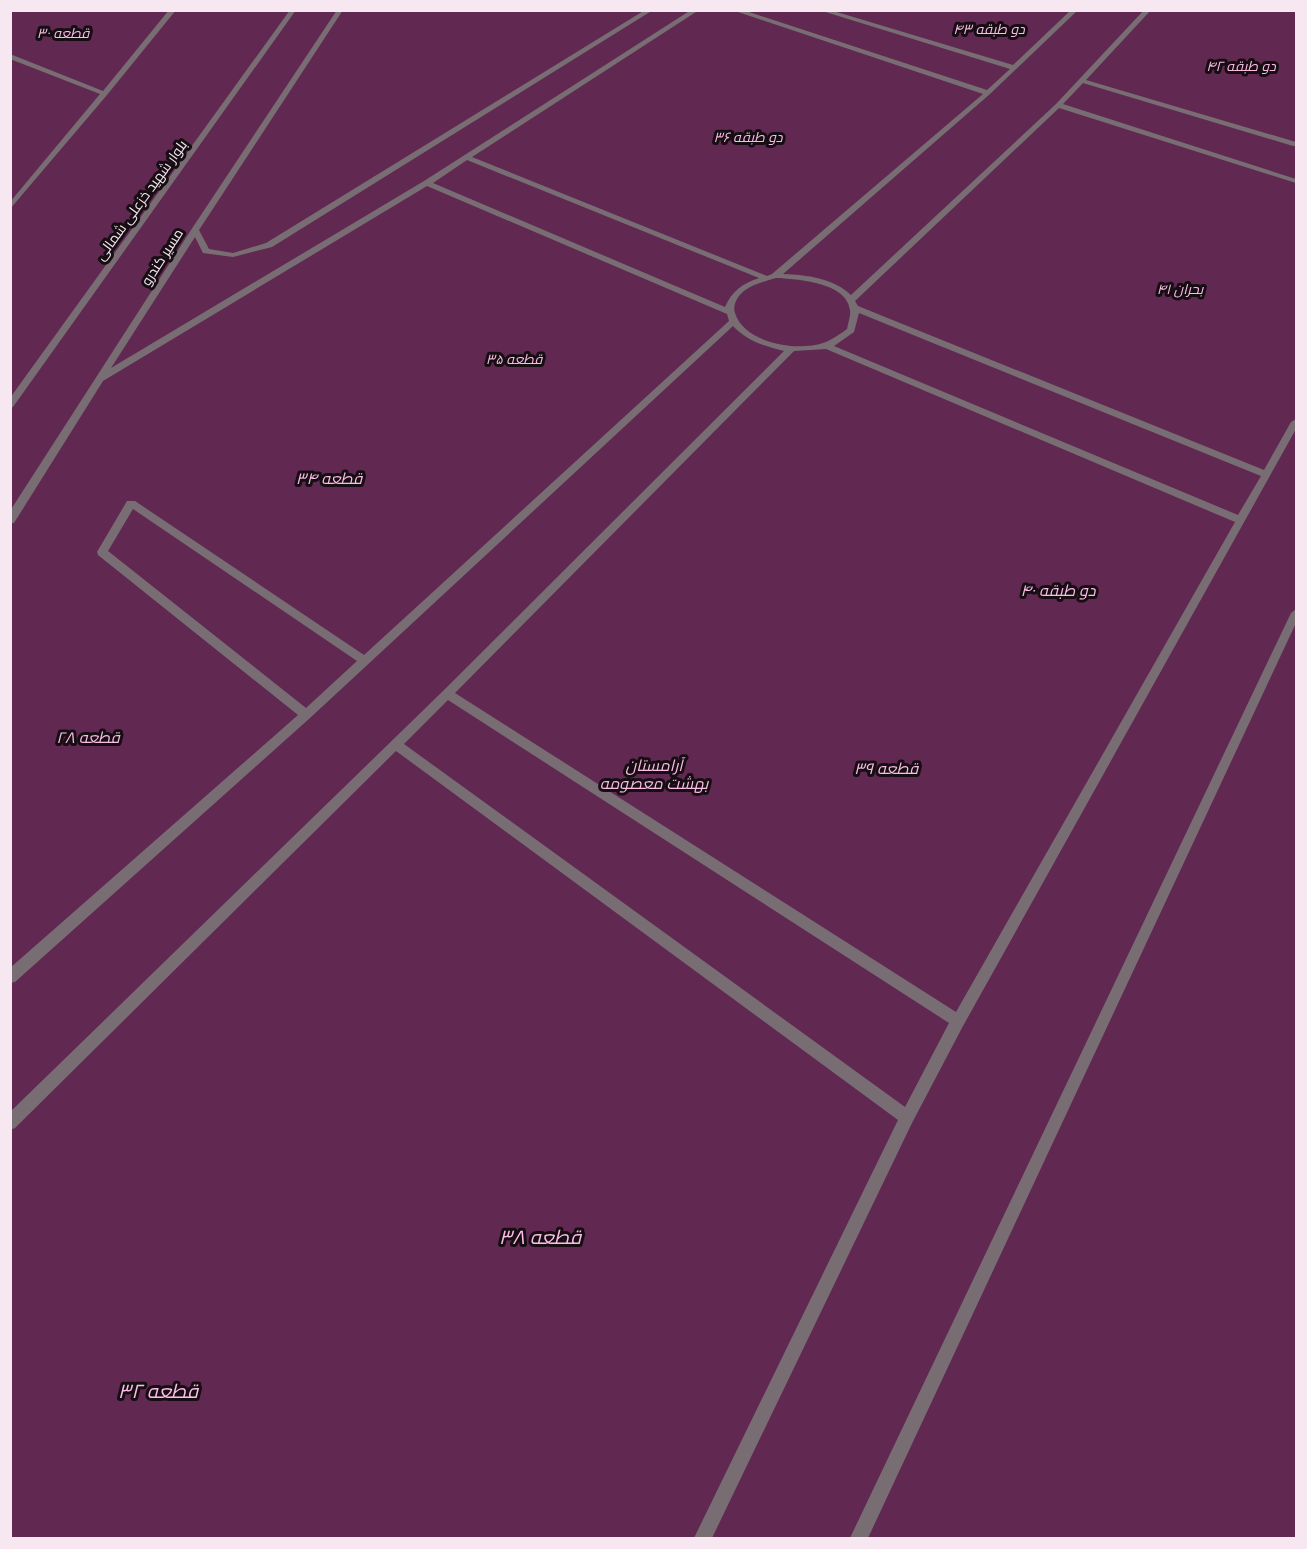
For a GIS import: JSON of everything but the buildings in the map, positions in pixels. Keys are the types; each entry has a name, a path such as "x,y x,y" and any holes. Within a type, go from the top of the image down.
{"lane":[{"path":"10,207 173,10"},
{"name":"بلوار شهید خزعلی شمالی","path":"10,405 293,10"},
{"name":"مسیر کندرو","path":"10,520 98,380 339,10"},
{"path":"195,230 206,251 233,255 269,245 650,10"},
{"path":"98,380 427,183 696,10"},
{"path":"735,10 988,93"},
{"path":"822,10 1016,68"},
{"path":"775,276 988,93 1075,10"},
{"path":"427,183 730,317 745,335 765,345 790,350 827,346 851,330 853,304 1058,105 1148,10"},
{"path":"10,56 105,94"},
{"path":"1080,80 1296,144"},
{"path":"1058,105 1296,181"},
{"path":"466,157 765,278"},
{"path":"10,977 306,715 730,317 733,297 746,285 775,276 805,276 832,285 853,304 1266,474"},
{"path":"827,346 1240,520"},
{"path":"10,1123 447,694 790,350"},
{"path":"703,1539 907,1118 958,1022 1296,422"},
{"path":"306,715 102,552 131,503 363,660"},
{"path":"859,1539 1296,613"},
{"path":"447,694 958,1022"},
{"path":"395,744 907,1118"}],"green space":[{"name":"آرامستان بهشت معصومه","path":"10,11 1296,11 1296,1538 11,1538"}],"park label":[{"name":"۴۳ دو طبقه","path":"989,29"},
{"name":"قطعه ۳۰","path":"63,33"},
{"name":"۴۲ دو طبقه","path":"1241,66"},
{"name":"۳۶ دو طبقه","path":"748,137"},
{"name":"۴۱ بحران","path":"1180,289"},
{"name":"قطعه ۳۵","path":"514,359"},
{"name":"قطعه ۳۴","path":"329,478"},
{"name":"۴۰ دو طبقه","path":"1058,590"},
{"name":"قطعه ۲۸","path":"88,737"},
{"name":"قطعه ۳۹","path":"886,768"},
{"name":"قطعه ۳۸","path":"540,1237"},
{"name":"قطعه ۳۲","path":"158,1391"}]}
